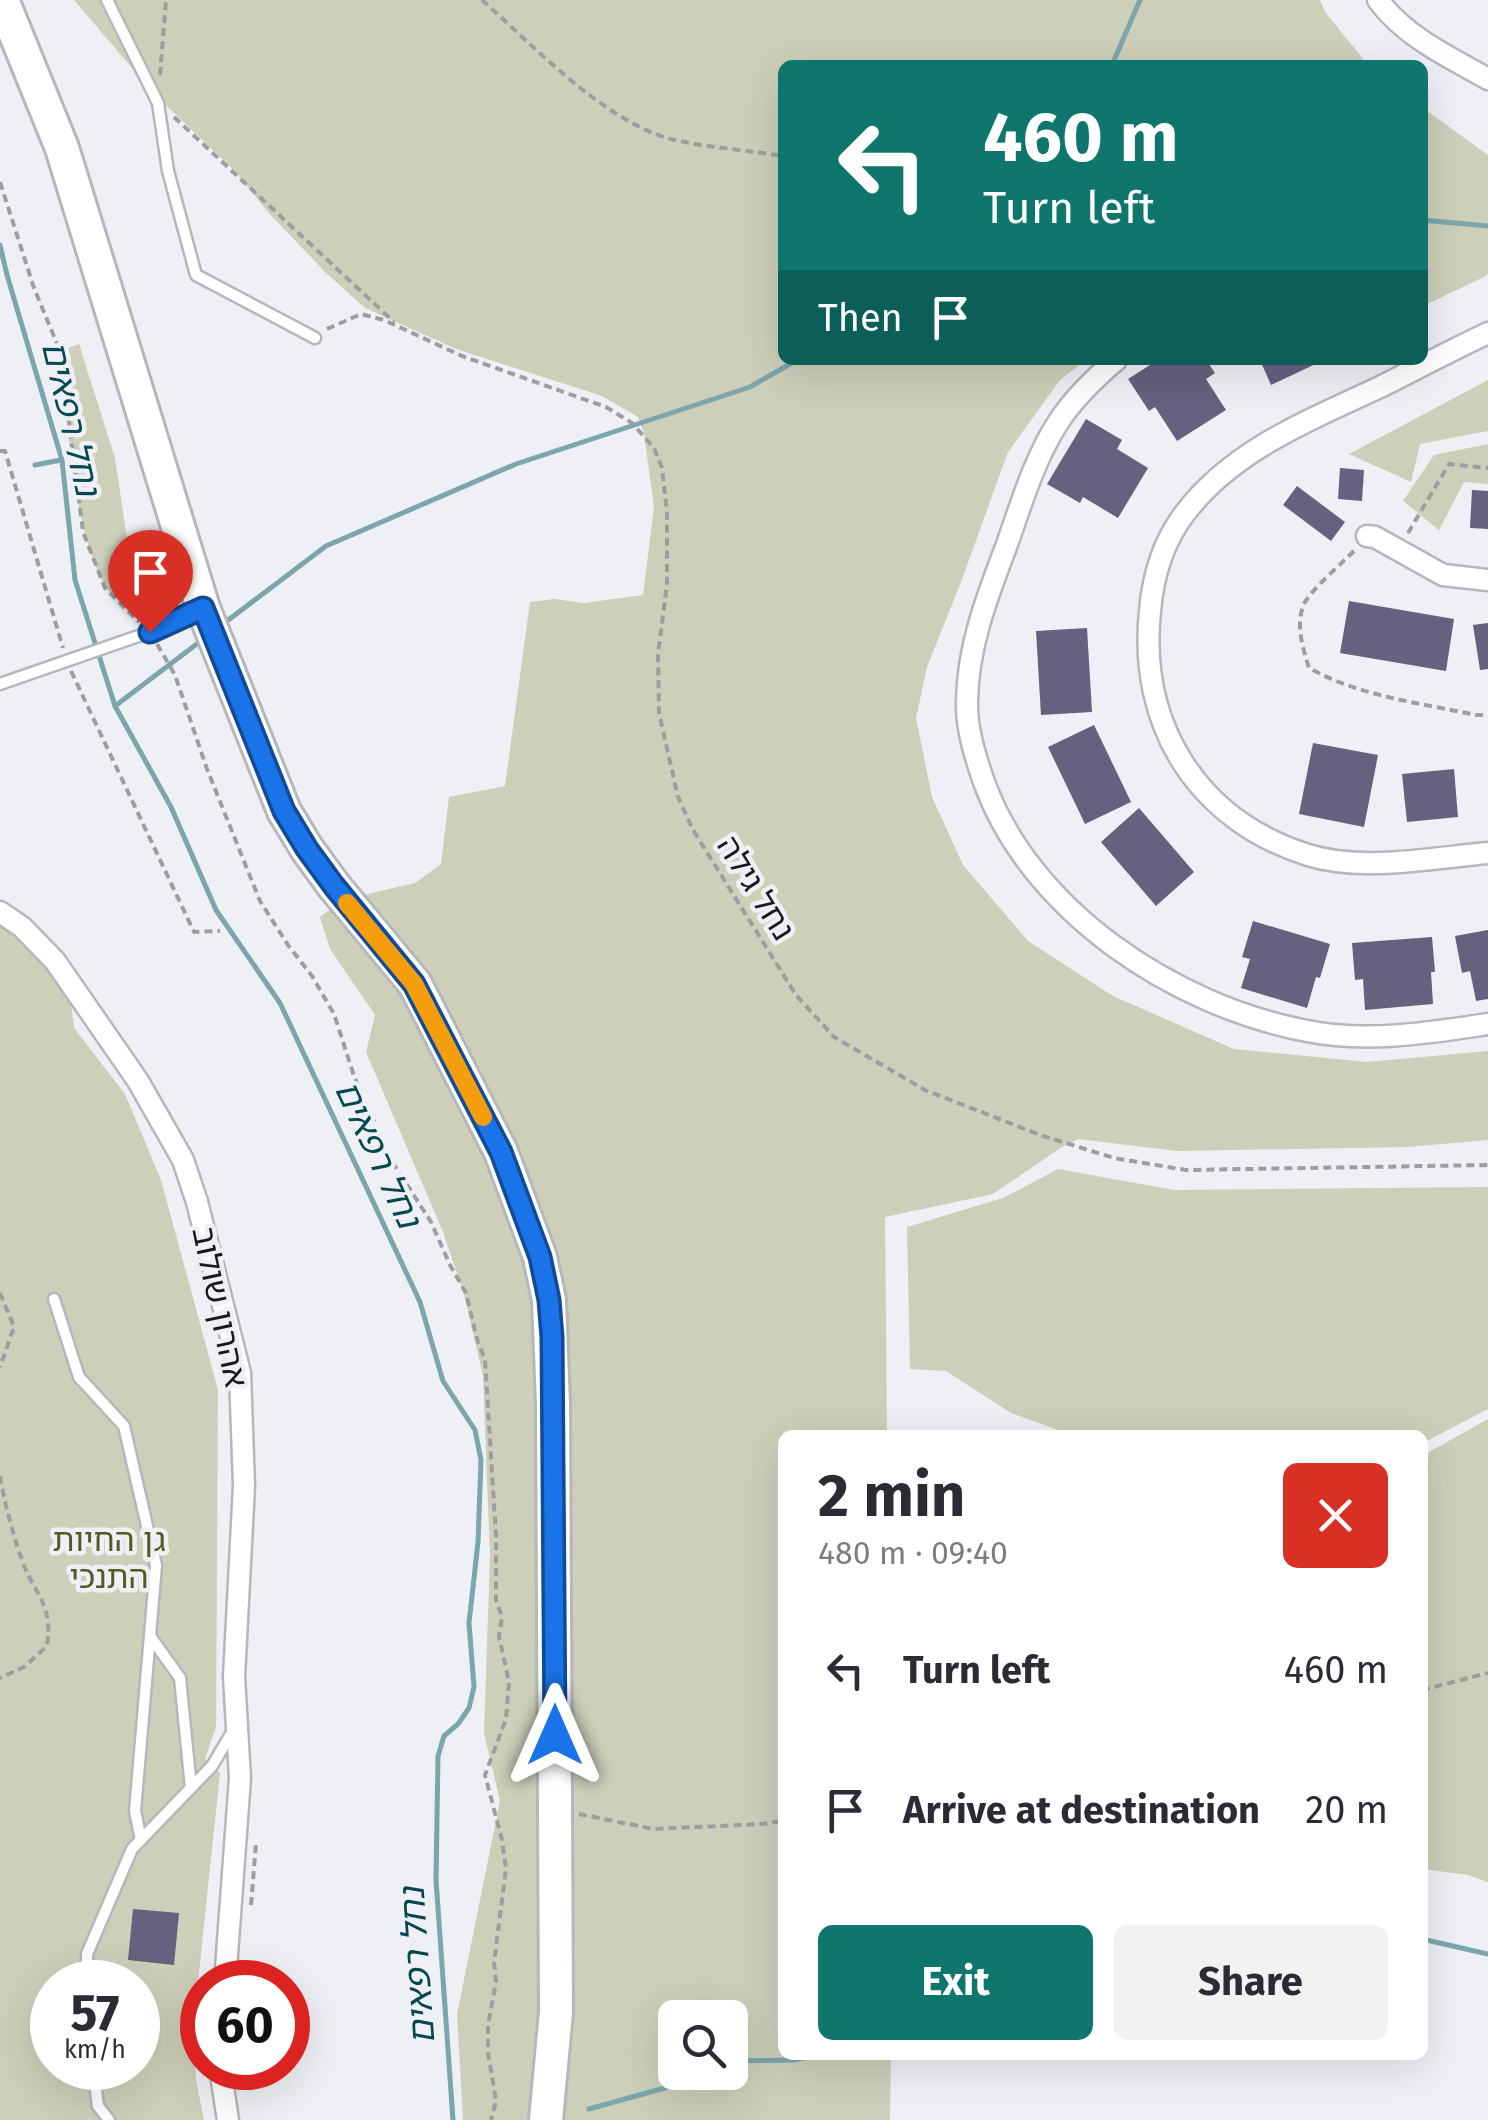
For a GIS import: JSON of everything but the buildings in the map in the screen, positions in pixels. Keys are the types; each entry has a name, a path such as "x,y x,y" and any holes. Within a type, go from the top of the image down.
{"main road":[{"path":"2,0 62,148 209,624 284,811 334,886 414,984 501,1152 540,1257 552,1337 556,2012 546,2120"}],"street":[{"path":"1378,0 1416,37 1488,79"},
{"path":"1391,0 1422,28 1488,66"},
{"path":"1428,364 1487,332"},
{"path":"1111,365 1073,403 1045,444 975,635 966,703 970,735 1002,820 1038,874 1085,922 1143,966 1221,1006 1308,1032 1349,1037 1392,1036 1488,1024"},
{"path":"1425,365 1300,424 1242,458 1218,476 1184,514 1164,546 1154,583 1148,633 1152,690 1169,738 1194,779 1234,818 1285,847 1311,856 1371,863 1488,853"},
{"path":"1368,536 1444,575 1488,580"},
{"name":"אהרון שולוב","path":"0,912 22,926 55,961 138,1081 183,1160 240,1373 244,1486 234,1677 240,1778 227,1960"},
{"path":"223,2090 228,2120"}],"lane":[{"path":"108,0 158,103 168,170 196,275 315,338"},
{"path":"0,684 150,632 209,624"},
{"path":"54,1299 79,1377 124,1426 156,1565 135,1811 141,1840"},
{"path":"150,1636 180,1678 191,1788"},
{"path":"87,1960 132,1850 212,1766 237,1724"},
{"path":"96,2090 98,2106 109,2120"}],"path":[{"path":"166,0 158,103 396,326"},
{"path":"482,0 581,88 631,122 672,139 778,155"},
{"path":"0,182 34,288 60,350 83,532 106,588 150,632 175,675 207,769 260,900 334,1014 354,1076 385,1146 431,1222 466,1293 485,1360 494,1482 496,1600 502,1617 500,1636 509,1682 506,1720 486,1775 506,1869 494,1962 496,1982 488,2025 496,2101 491,2120"},
{"name":"נחל גילה","path":"315,338 334,324 361,314 384,320 462,356 606,407 632,423 654,448 662,468 667,512 667,584 658,654 659,713 678,797 693,830 796,995 834,1037 924,1090 1040,1135 1114,1158 1186,1170 1488,1165"},
{"path":"0,451 5,451 66,660 194,932 220,930"},
{"path":"1398,550 1448,464 1488,468"},
{"path":"1368,536 1304,602 1301,643 1309,668 1392,698 1488,715"},
{"path":"0,1293 14,1327 0,1367"},
{"path":"0,1476 24,1563 48,1614 50,1630 48,1646 24,1667 0,1678"},
{"path":"0,1510 5,1504"},
{"path":"1428,1688 1488,1673"},
{"path":"555,1809 652,1828 778,1821"}],"green space":[{"path":"74,0 1320,0 1325,12 1364,60 778,60 778,365 1080,365 1060,380 1008,452 927,667 916,718 932,797 963,865 1028,941 1113,996 1234,1049 1367,1062 1488,1051 1488,1140 1407,1147 1177,1151 1078,1139 993,1194 885,1217 887,1430 778,1430 778,2060 891,2060 890,2120 463,2120 457,2014 500,1801 484,1733 490,1556 483,1376 464,1294 443,1232 366,1052 375,1015 330,949 320,917 342,900 415,883 441,864 449,797 505,786 530,602 554,599 584,603 643,595 654,507 638,417 602,396 456,349 365,308 268,212 234,170 155,95"},
{"path":"1428,112 1488,155 1486,276 1428,304"},
{"path":"79,344 115,458 131,566 115,598 101,578 90,550 74,481 60,351"},
{"path":"1488,380 1488,431 1420,444 1411,482 1349,454"},
{"path":"1488,444 1488,484 1464,482 1439,530 1403,501 1434,455"},
{"name":"גן החיות התנכי","path":"0,922 14,932 47,970 71,1004 74,1028 125,1094 161,1180 218,1390 216,1727 205,1759 220,1773 200,1960 180,1960 180,2090 198,2090 204,2120 0,2120"},
{"path":"1058,1169 1174,1190 1488,1187 1488,1409 1428,1440 1428,1430 1058,1430 1011,1413 946,1371 910,1369 907,1227 1003,1198"},
{"path":"1488,1419 1488,1882 1428,1870 1428,1453"}],"waterway":[{"path":"1114,60 1140,0"},
{"path":"1428,221 1488,226"},
{"name":"נחל רפאים","path":"0,245 62,460 75,580 115,706 171,807 216,910 280,1003 420,1302 443,1381 475,1430 481,1460 478,1542 469,1623 474,1687 469,1708 444,1736 438,1756 436,1880 453,2120"},
{"path":"223,624 326,546 516,464 750,387 788,365"},
{"path":"35,465 61,460"},
{"path":"115,706 202,640"},
{"name":"נחל גילה","path":"1428,1940 1488,1954"},
{"name":"נחל גילה","path":"748,2061 794,2060"},
{"name":"נחל גילה","path":"589,2109 658,2090"}],"slow traffic":[{"path":"347,903 414,984 483,1117"}],"route":[{"path":"150,632 203,608 284,811 334,886 414,984 501,1152 540,1257 552,1337 555,1735"}]}
